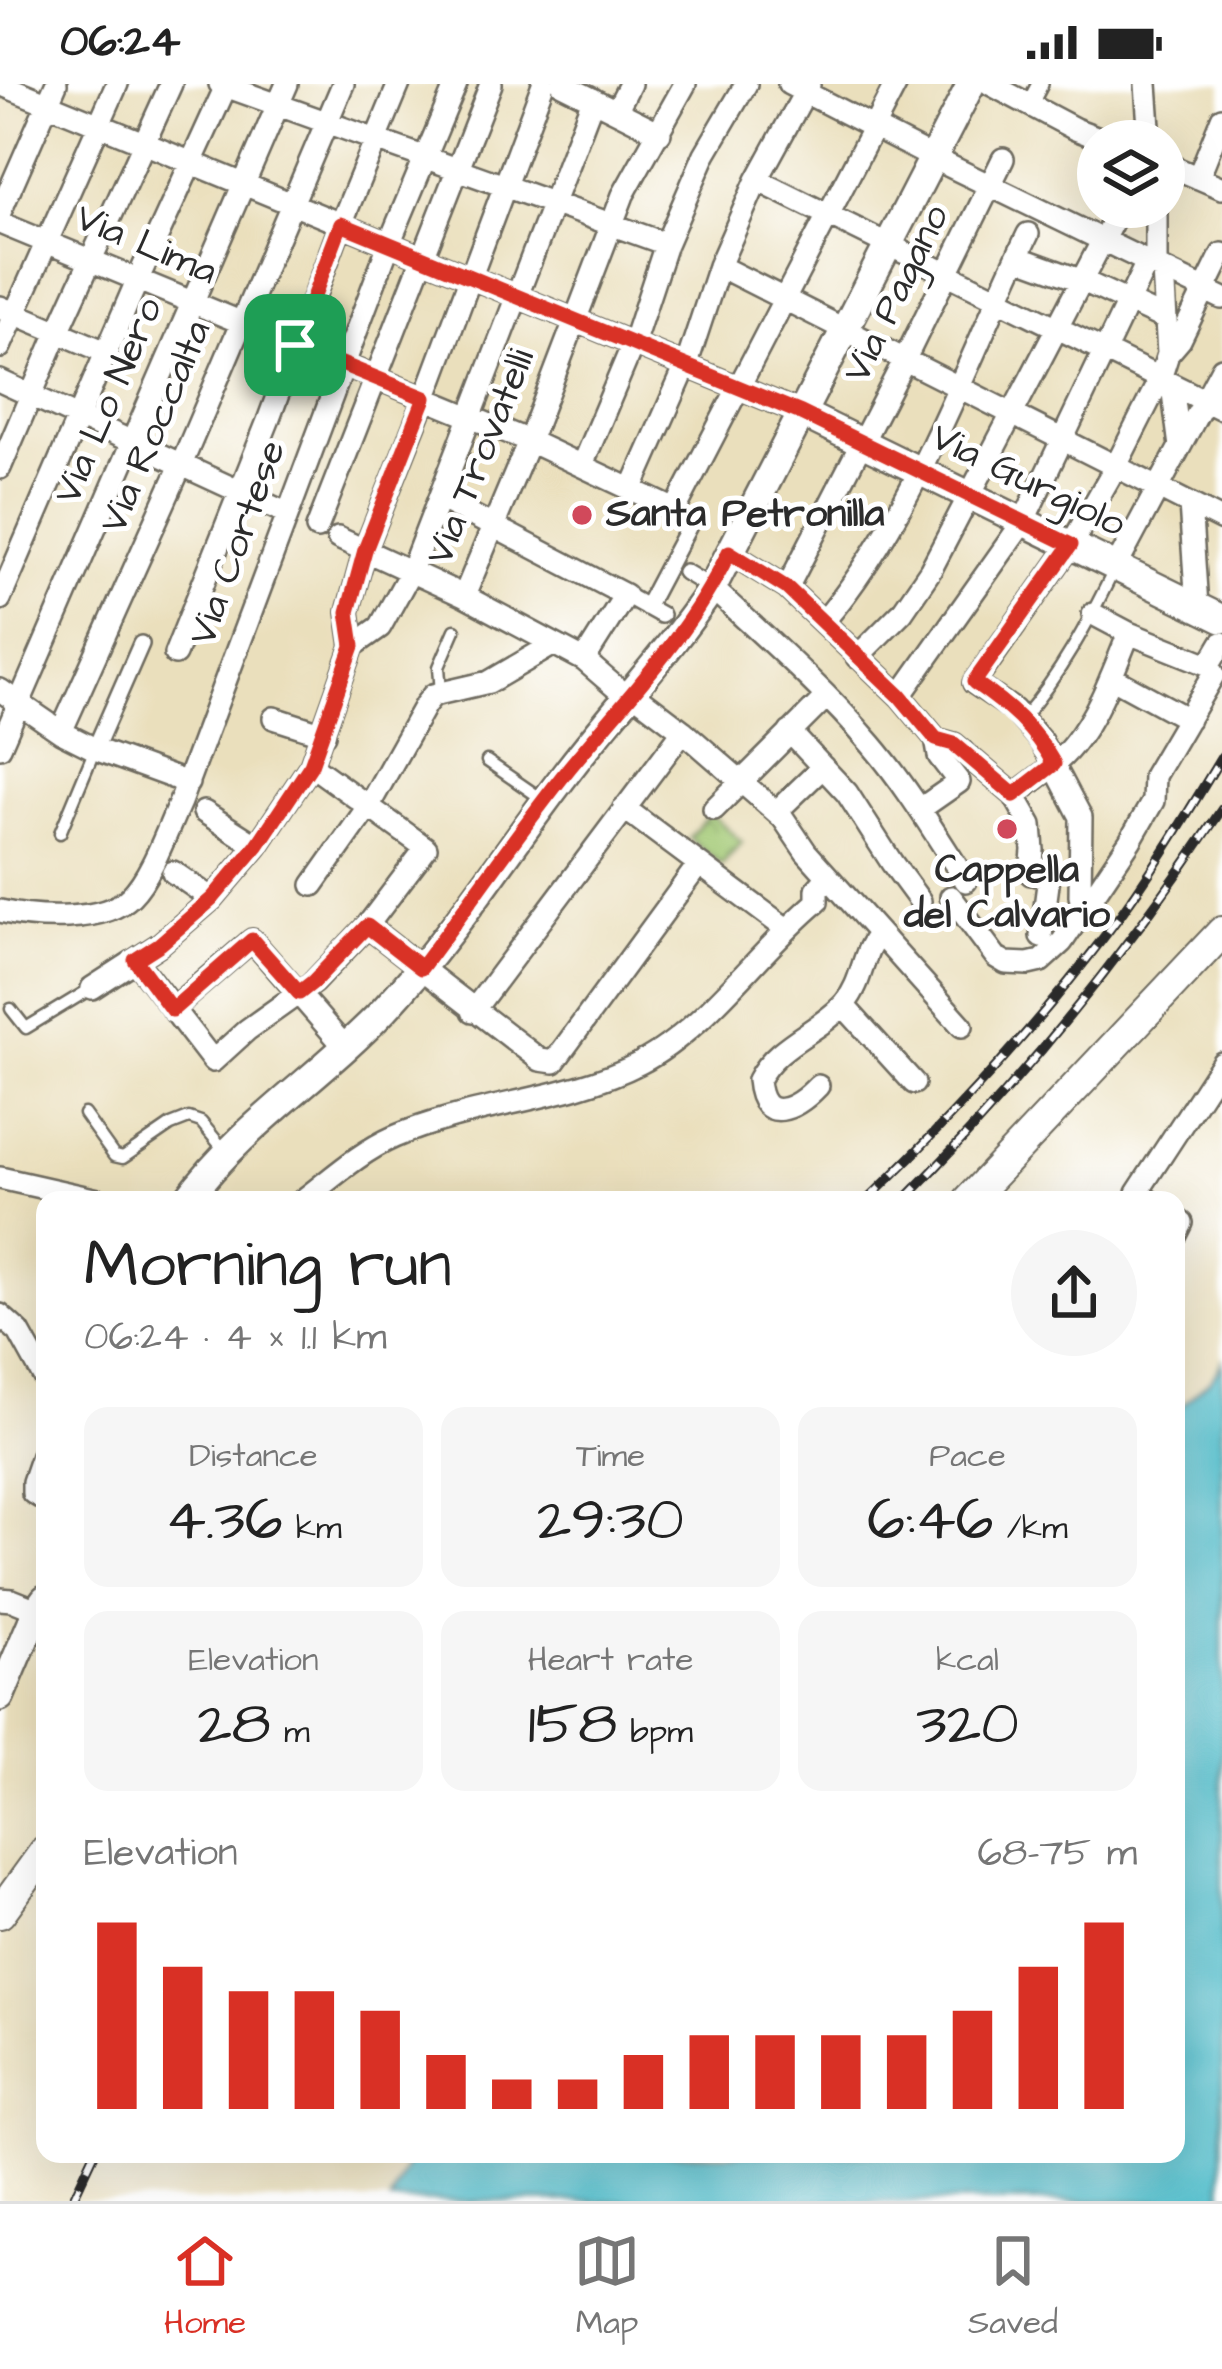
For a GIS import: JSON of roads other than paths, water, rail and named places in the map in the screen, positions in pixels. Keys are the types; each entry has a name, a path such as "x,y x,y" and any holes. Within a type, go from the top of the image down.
{"main road":[{"path":"978,1191 1222,932"},
{"path":"0,1912 36,1863"}],"street":[{"path":"0,84 52,94 99,124 801,413"},
{"path":"0,346 7,310 46,242 117,84"},
{"path":"0,468 171,84"},
{"name":"Via Roccalta","path":"62,732 343,84"},
{"path":"175,654 399,84"},
{"name":"Via Cortese","path":"0,911 76,917 118,906 132,896 145,874 188,783 389,244 456,84"},
{"path":"491,84 376,379 327,533 464,596 584,660 683,731 776,812 834,884 962,1025"},
{"path":"92,988 160,944 212,899 257,846 311,765 353,646 348,612 365,550 543,84"},
{"path":"616,111 630,84"},
{"name":"Via Trovatelli","path":"464,596 623,195 686,84"},
{"path":"583,465 704,154 746,84"},
{"path":"584,660 637,602 678,508 896,84"},
{"path":"195,1191 227,1153 383,1011 421,968 545,801 681,634 712,588 971,84"},
{"path":"990,84 1077,130"},
{"path":"1029,105 1040,84"},
{"path":"1146,84 1149,120"},
{"path":"0,599 224,85 282,94 326,123 666,244"},
{"path":"567,85 660,133"},
{"path":"631,490 686,366 719,266 801,87 933,158 1214,295"},
{"path":"0,212 52,94"},
{"name":"Via Lo Nero","path":"0,747 9,696 132,442 282,94"},
{"path":"353,646 380,627 411,571 592,99"},
{"path":"1198,178 1222,118"},
{"name":"Via Pagano","path":"787,588 1003,159"},
{"path":"1185,172 1222,188"},
{"path":"757,180 1213,405"},
{"name":"Via Lima","path":"0,223 529,441 678,508"},
{"path":"857,657 902,612 930,571 1109,228"},
{"path":"1156,228 1156,266 1168,354 1166,382 1180,447"},
{"path":"823,622 855,585 918,471 1028,234"},
{"path":"1168,354 1214,295 1222,254"},
{"path":"1017,257 1165,319"},
{"path":"719,266 1208,513"},
{"path":"900,696 1023,522 1128,302 1156,266"},
{"path":"7,310 108,353"},
{"path":"1116,567 1180,447 1213,405 1222,368"},
{"path":"0,381 286,514"},
{"path":"1089,901 1081,896 1081,817 1042,741 974,682 1071,545 1166,382"},
{"name":"Via Gurgiolo","path":"801,413 1209,613"},
{"path":"1209,613 1208,513 1222,494"},
{"path":"441,499 637,602"},
{"path":"678,508 708,530"},
{"path":"729,552 787,588 900,696 936,739 939,755 959,782 918,815"},
{"path":"685,572 712,588 872,745 918,815 996,957 1006,963 1028,964 1052,953 1130,841 1153,801 1154,776 1214,674 1209,665 1093,614"},
{"path":"1014,795 1075,743 1130,633"},
{"path":"1209,665 1222,643"},
{"path":"94,749 141,644"},
{"path":"313,885 368,807 433,694 489,682 554,644"},
{"path":"1111,677 1189,719"},
{"path":"9,696 94,749 188,783"},
{"path":"713,809 826,697"},
{"path":"274,718 324,734"},
{"path":"473,1011 683,731"},
{"path":"790,732 847,793 920,901"},
{"path":"936,739 954,744 1014,795 1031,824 1031,874 1048,877 1042,936"},
{"path":"135,960 213,1061 313,982 367,926 426,848 311,765"},
{"path":"776,812 823,767"},
{"path":"624,808 785,928"},
{"path":"204,812 257,846"},
{"path":"367,926 473,1011 541,1060 554,1062 700,864"},
{"path":"173,872 212,899"},
{"path":"315,1191 367,1151 394,1137 594,1081 645,1060 687,1028 785,928 817,902 817,889 834,884"},
{"path":"818,1086 802,1102 784,1110 764,1102 758,1080 766,1064 843,1005 860,980 868,946 879,934"},
{"path":"172,1010 252,940 345,1047"},
{"path":"843,1005 914,1083"},
{"path":"1138,1191 1222,1063"},
{"path":"0,1178 56,1191"},
{"path":"0,1315 19,1332 36,1363"},
{"path":"0,1599 36,1604"},
{"path":"0,1697 36,1616"}],"lane":[{"path":"1022,719 1055,678 1116,567"},
{"path":"441,692 440,667 454,630"},
{"path":"60,833 94,749"},
{"path":"487,760 545,801"},
{"path":"11,1009 26,1028 92,988"},
{"path":"84,1114 114,1156 123,1158 189,1118 201,1122 227,1153"}],"water":[{"path":"1222,1361 1222,2201 390,2201 408,2163 1185,2163 1185,1403 1213,1377"}],"railway":[{"path":"876,1191 992,1071 1079,969 1152,869 1222,756"},
{"path":"912,1191 1072,1012 1222,809"},
{"path":"72,2201 90,2163"}],"place":[{"name":"Santa Petronilla","path":"582,515"},
{"name":"Cappella del Calvario","path":"1007,829"}]}
